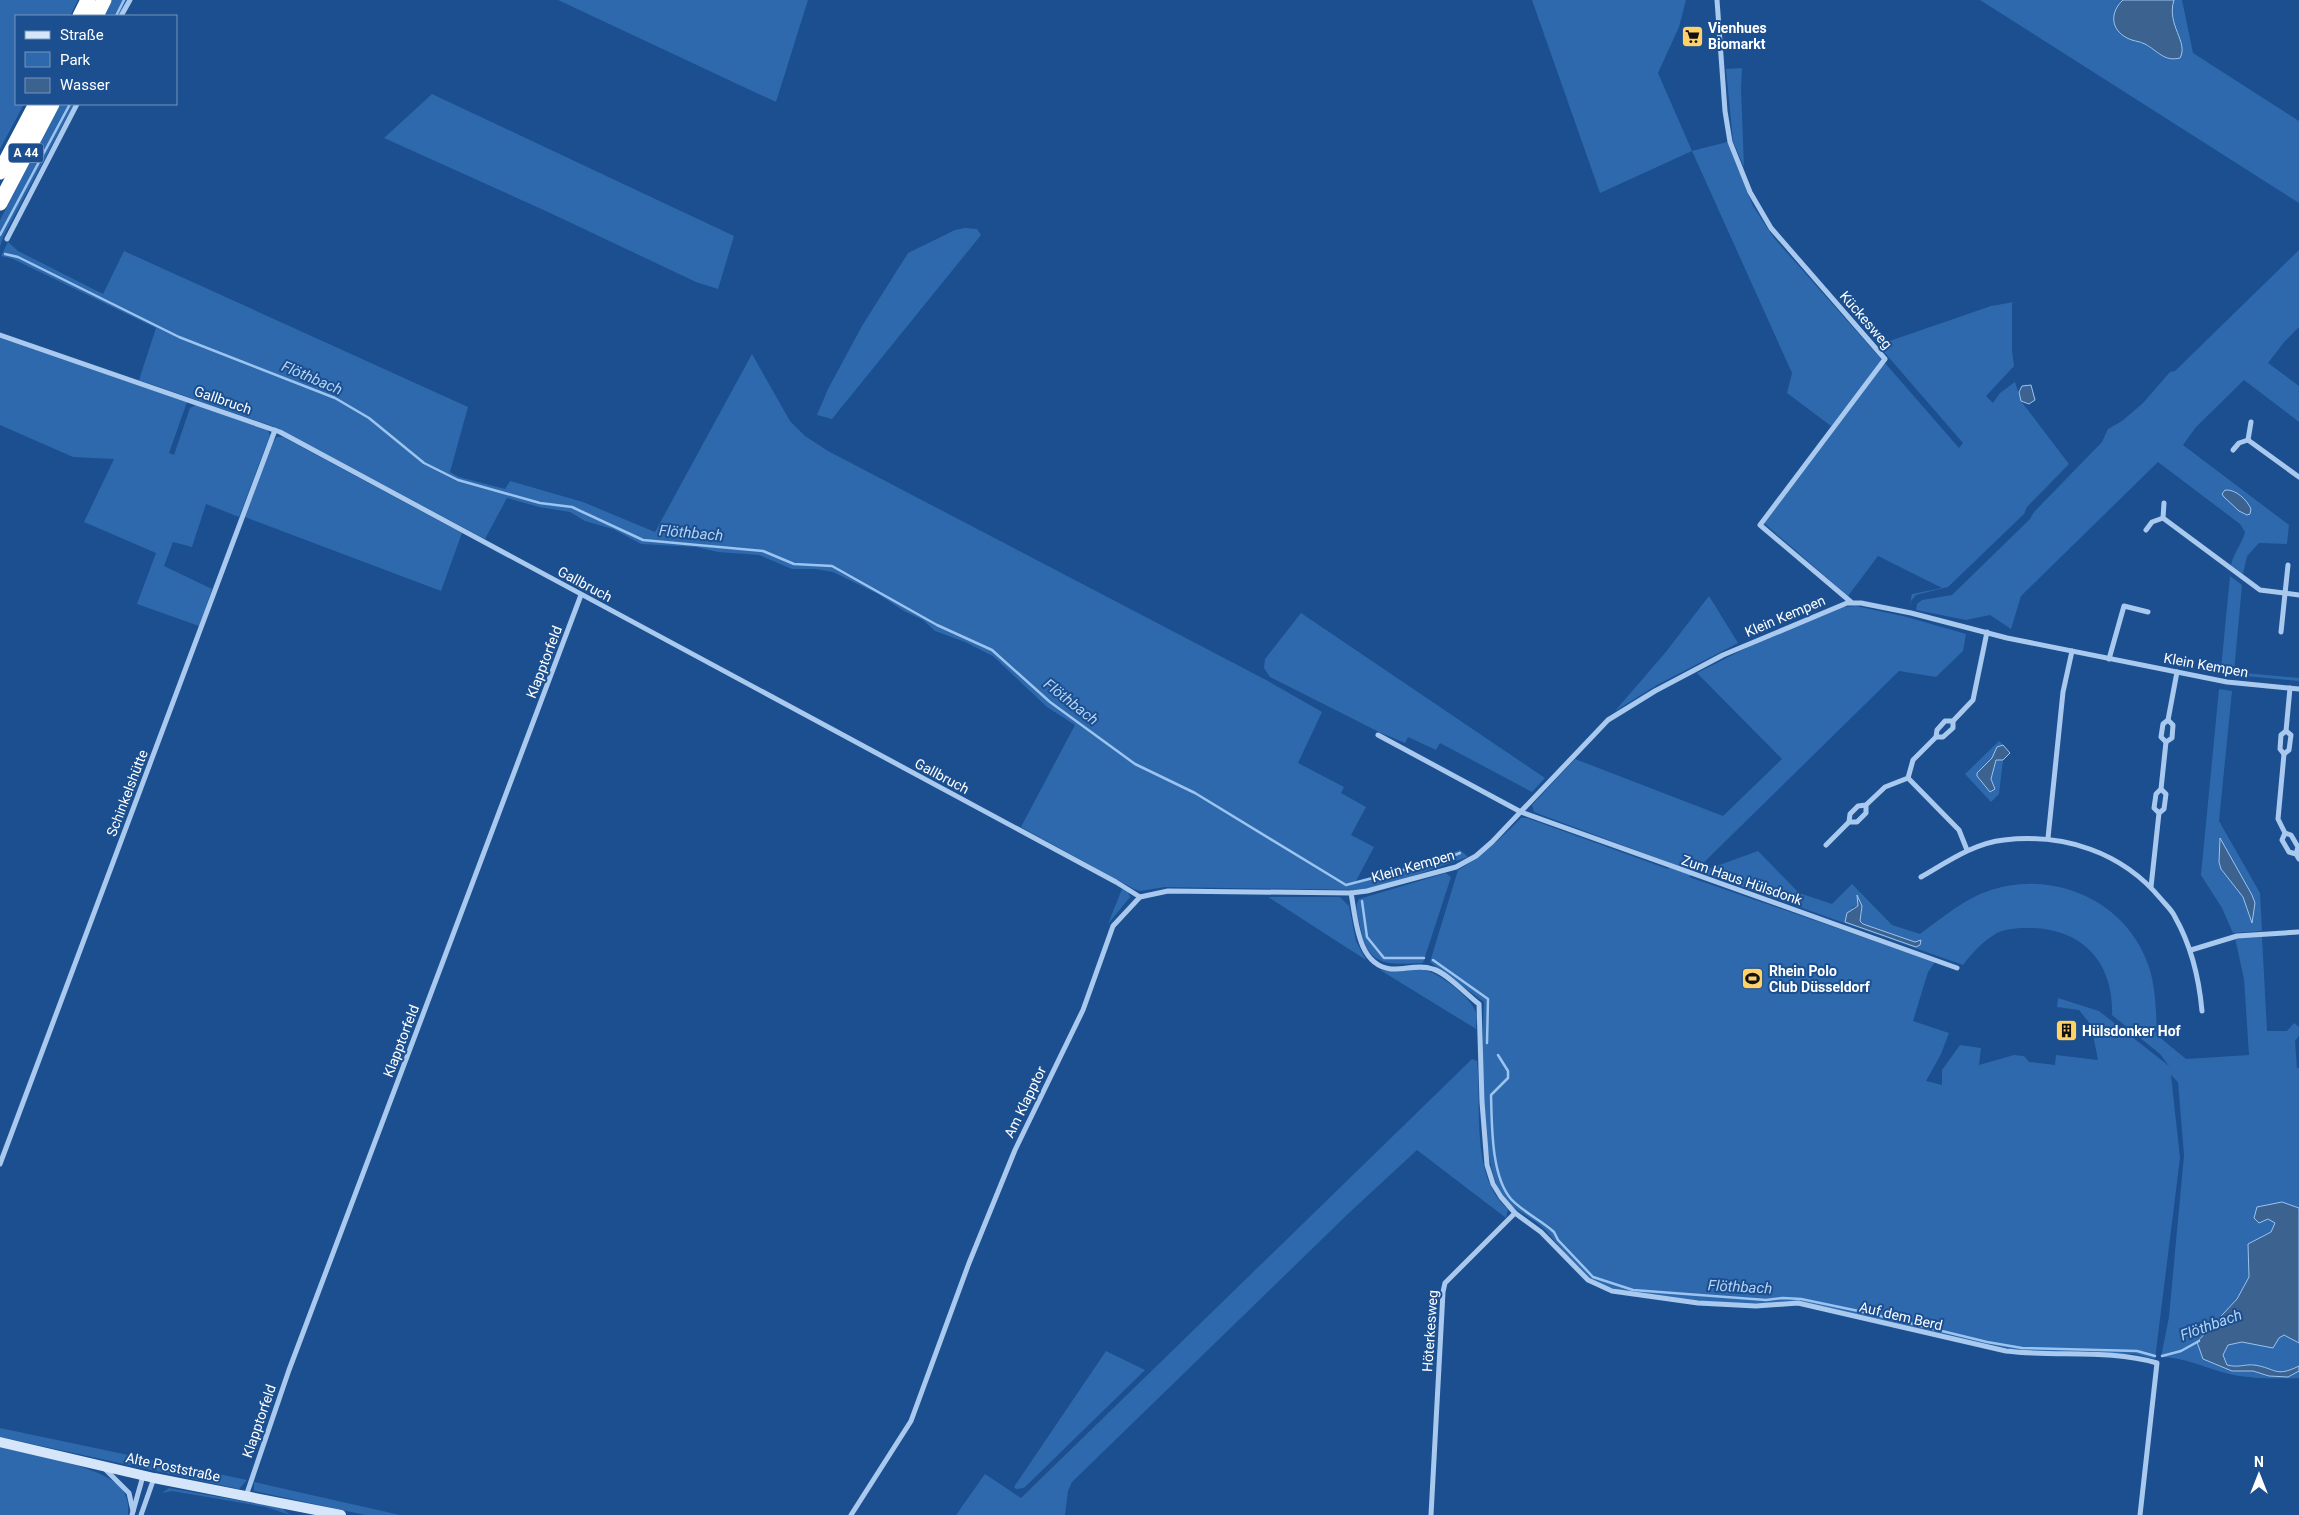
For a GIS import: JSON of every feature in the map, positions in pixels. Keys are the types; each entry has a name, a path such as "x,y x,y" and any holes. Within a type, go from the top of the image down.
{"highway":[{"path":"80,15 88,0"},
{"path":"96,15 104,0"},
{"name":"A 44","path":"0,172 35,105"},
{"name":"A 44","path":"0,203 51,105"}],"street":[{"path":"122,15 130,0"},
{"name":"Kückesweg","path":"1717,0 1725,111 1730,142 1750,192 1771,228 1886,359 1760,525 1851,602"},
{"path":"7,239 76,105"},
{"name":"Gallbruch","path":"0,335 275,430 1116,882 1140,897"},
{"path":"2248,440 2251,422"},
{"name":"Schinkelshütte","path":"0,1164 275,430"},
{"path":"2233,450 2239,443 2248,440"},
{"path":"2248,440 2299,477"},
{"path":"2163,518 2164,503"},
{"path":"2146,530 2152,522 2163,518"},
{"path":"2163,518 2260,590 2299,595"},
{"path":"2282,632 2288,565"},
{"name":"Klapptorfeld","path":"246,1496 289,1370 581,595"},
{"name":"Klein Kempen","path":"1351,893 1367,891 1463,864 1482,851 1521,812 1598,728 1620,712 1723,655 1791,624 1851,602 1911,613 2007,638 2227,682 2299,689"},
{"path":"2109,659 2124,606 2148,612"},
{"path":"1936,737 1943,737 1953,728 1953,721 1973,700 1987,632"},
{"path":"2048,838 2063,692 2072,651"},
{"path":"2166,742 2161,737 2163,724 2168,720 2177,672"},
{"path":"2284,833 2292,835 2298,847 2297,856 2289,852 2282,840 2284,833 2278,819 2284,754 2280,749 2281,735 2286,731 2290,688"},
{"path":"2166,742 2172,738 2173,725 2168,720"},
{"path":"1908,778 1913,760 1936,737 1937,730 1945,721 1953,721"},
{"path":"2284,754 2289,750 2291,736 2286,731"},
{"path":"1378,736 1521,812"},
{"path":"2159,813 2154,808 2156,794 2161,789 2166,742"},
{"path":"1908,778 1959,830 1967,850"},
{"path":"1826,845 1849,822 1850,814 1858,806 1866,806 1885,787 1908,778"},
{"path":"2151,887 2159,813 2164,809 2166,794 2161,789"},
{"path":"1849,822 1857,822 1866,814 1866,806"},
{"name":"Zum Haus Hülsdonk","path":"1521,812 1957,968"},
{"path":"1921,877 1967,850 2003,840 2048,838 2084,846 2124,864 2151,887 2175,915 2191,950 2198,974 2202,1011"},
{"path":"1140,897 1168,891 1351,893 1360,943 1373,962 1390,969 1426,967 1436,970 1479,1004 1487,1165 1493,1184 1500,1197 1515,1213"},
{"name":"Am Klapptor","path":"851,1515 911,1422 969,1263 1015,1150 1083,1010 1113,926 1140,897"},
{"path":"2191,950 2236,936 2299,932"},
{"name":"Höterkesweg","path":"1431,1515 1445,1283 1515,1213"},
{"name":"Auf dem Berd","path":"1515,1213 1541,1232 1588,1280 1612,1291 1698,1303 1756,1306 1798,1303 2006,1352 2125,1356 2157,1363 2140,1515"},
{"name":"Alte Poststraße","path":"0,1442 154,1478 341,1515"},
{"path":"76,1460 108,1470 129,1493 132,1513"},
{"path":"132,1513 143,1475"},
{"path":"141,1515 154,1478"}],"green space":[{"path":"0,0 78,0 70,15 15,15 15,105 23,105 0,149"},
{"path":"112,0 127,0 120,15 104,15"},
{"path":"558,0 808,0 776,102"},
{"path":"1532,0 1686,0 1679,27 1658,73 1692,151 1600,193"},
{"path":"1980,0 2182,0 2193,53 2299,121 2299,203"},
{"path":"1742,68 1744,167 1733,141 1726,69"},
{"path":"432,94 734,236 718,289 696,282 548,212 384,138"},
{"path":"59,105 73,105 3,237 0,247 0,220"},
{"path":"1727,142 1753,206 1774,238 1882,360 1831,426 1787,393 1792,373 1692,151"},
{"path":"965,228 977,229 981,235 832,419 817,415 828,389 862,326 908,253 955,230"},
{"path":"8,242 18,251 103,294 124,251 468,407 450,472 459,477 505,489 510,481 583,502 655,532 752,354 790,421 805,436 828,451 1268,681 1322,712 1298,763 1344,787 1341,793 1366,807 1351,835 1374,847 1356,881 1442,857 1460,850 1468,857 1392,883 1362,890 1165,887 1140,891 1134,889 1021,827 1075,725 1047,707 993,656 965,642 935,631 923,620 904,611 878,594 833,572 815,569 792,569 759,555 718,552 696,547 641,544 613,529 585,521 570,512 539,507 507,498 485,539 275,427 139,380 156,328 13,259 1,256"},
{"path":"2299,250 2299,327 2268,363 2299,386 2299,422 2244,380 2196,427 2183,445 2289,525 2287,544 2259,543 2247,556 2243,574 2231,565 2245,532 2240,524 2158,462 2021,596 2011,629 1990,615 1966,620 1916,610 1917,604 1922,600 1952,595 2030,519 2034,512 2102,442 2108,429 2122,421 2143,403 2170,372 2175,371"},
{"path":"2014,302 2012,303 2012,351 2014,366 1986,396 1993,403 2000,393 2015,382 2021,401 2069,464 2027,507 2024,514 1948,587 1916,595 1911,601 1909,608 1912,594 1942,588 1878,556 1848,596 1764,523 1885,363 1959,448 1963,443 1878,345 1991,306"},
{"path":"0,338 187,402 169,453 174,455 190,408 196,405 267,429 270,435 239,517 206,504 192,547 173,542 164,566 212,589 199,626 137,604 156,553 84,522 114,459 73,457 0,425"},
{"path":"277,437 283,437 462,533 441,591 245,517 273,442"},
{"path":"2230,576 2242,585 2234,672 2299,678 2299,681 2234,675 2202,669 2202,666 2221,669"},
{"path":"1709,596 1738,643 1657,685 1615,711 1665,653"},
{"path":"1856,606 1907,617 1966,634 1963,651 1936,677 1899,671 1689,877 1935,962 1928,972 1913,1021 1949,1033 1941,1054 1926,1081 1942,1085 1942,1070 1960,1045 1981,1048 1979,1065 2014,1055 2024,1056 2029,1062 2055,1065 2056,1055 2098,1060 2091,1025 2079,1010 2057,1007 2058,998 2099,1011 2169,1066 2160,1054 2112,1015 2108,980 2101,965 2092,952 2080,942 2066,935 2049,930 2031,928 2005,930 1983,943 1963,965 1700,872 1758,851 1799,893 1832,904 1852,884 1892,925 1920,934 1963,903 1991,890 2015,885 2040,884 2064,888 2086,896 2107,909 2124,925 2139,944 2149,967 2153,984 2157,1035 2186,1059 2249,1055 2244,979 2235,938 2262,937 2267,1031 2287,1031 2294,1023 2299,1027 2299,1036 2295,1041 2297,1068 2299,1068 2299,1208 2282,1202 2268,1219 2275,1223 2271,1232 2248,1244 2249,1277 2237,1299 2197,1342 2219,1364 2232,1370 2253,1371 2269,1376 2288,1377 2299,1371 2299,1378 2243,1376 2225,1373 2185,1360 2161,1357 2169,1317 2184,1155 2178,1082 2171,1075 2180,1158 2155,1359 2134,1354 2024,1352 1799,1301 1728,1303 1623,1291 1590,1279 1542,1227 1505,1199 1496,1183 1486,1134 1483,1075 1484,1002 1430,962 1458,870 1484,853 1521,818 1527,818 1668,869 1673,864 1534,812 1532,805 1575,759 1723,816 1782,759 1697,673 1760,641 1843,607","holes":["1857,897 1862,911 1860,921 1863,925 1915,942 1919,940 1916,947 1845,922 1853,907 1858,906"]},
{"path":"1301,613 1545,778 1532,792 1440,743 1436,750 1408,737 1405,743 1379,732 1270,677 1264,668 1265,659"},
{"path":"2219,689 2232,691 2219,821 2260,893 2262,931 2233,933 2222,908 2201,875","holes":["2220,839 2252,895 2251,921 2243,897 2221,869 2219,862"]},
{"path":"1999,741 2003,745 1997,747 1992,758 1977,773 1977,776 1990,792 1995,789 1991,779 1996,760 2003,760 1999,794 1991,802 1965,774"},
{"path":"1446,873 1451,877 1423,963 1389,963 1381,961 1374,956 1363,939 1357,912 1359,899"},
{"path":"1122,889 1128,892 1130,897 1108,924"},
{"path":"1268,897 1340,897 1349,906 1356,941 1366,960"},
{"path":"1380,970 1423,970 1444,979 1460,991 1472,1004 1476,1015 1476,1029"},
{"path":"1472,1059 1477,1061 1480,1140 1483,1160 1488,1179 1496,1195 1508,1209 1506,1218 1417,1150 1350,1212 1072,1482 1068,1491 1065,1515 956,1515 985,1474 1021,1498"},
{"path":"2284,1335 2299,1343 2299,1366 2280,1372 2254,1365 2227,1365 2223,1355 2228,1345 2242,1342 2273,1348 2279,1338"},
{"path":"1106,1351 1145,1370 1024,1488 1016,1489 1014,1487"},
{"path":"0,1428 247,1480 239,1489 0,1437"},
{"path":"0,1447 78,1466 106,1477 117,1484 125,1494 128,1502 128,1515 0,1515"},
{"path":"254,1482 400,1515 365,1515 254,1491"},
{"path":"169,1488 282,1508 290,1515 266,1507 172,1491 162,1493"}],"water":[{"path":"2123,0 2174,0 2173,17 2182,46 2180,58 2165,57 2145,44 2129,39 2117,30 2114,15"},
{"path":"2031,385 2035,400 2029,404 2021,401 2019,392 2022,386"},
{"path":"2225,490 2233,491 2244,499 2251,509 2250,514 2247,515 2239,511 2224,497 2222,494"},
{"path":"2003,745 2010,753 2003,760 1996,760 1991,779 1995,789 1990,792 1977,776 1977,773 1992,758 1997,747"},
{"path":"2220,838 2252,895 2255,903 2252,923 2243,897 2221,869 2219,862"},
{"path":"1857,895 1862,906 1860,921 1863,924 1915,942 1921,940 1920,945 1916,947 1845,922 1847,913 1858,906"},
{"path":"2282,1202 2299,1208 2299,1343 2284,1335 2279,1338 2273,1348 2242,1342 2228,1345 2223,1355 2227,1365 2254,1365 2280,1372 2299,1366 2299,1371 2288,1377 2269,1376 2253,1371 2232,1371 2203,1359 2197,1342 2237,1299 2249,1277 2248,1244 2271,1232 2275,1223 2268,1219 2259,1223 2254,1218 2257,1207"}],"waterway":[{"path":"116,15 124,0"},
{"path":"0,235 69,105"},
{"name":"Flöthbach","path":"5,254 18,257 179,337 335,398 369,418 424,463 458,480 540,503 572,507 643,540 763,551 794,564 832,566 937,625 992,650 1050,702 1135,764 1195,793 1346,885 1442,860 1460,853"},
{"name":"Flöthbach","path":"1362,901 1367,937 1384,958 1424,958"},
{"name":"Flöthbach","path":"1433,960 1488,999 1487,1043"},
{"name":"Flöthbach","path":"1498,1055 1508,1071 1508,1078 1491,1095 1494,1150 1496,1164 1504,1189 1516,1204 1554,1232 1558,1240 1593,1277 1633,1290 1766,1300 1783,1298 1801,1299 1987,1342 2022,1348 2137,1351 2155,1356"},
{"name":"Flöthbach","path":"2162,1356 2181,1351 2199,1341"}],"place":[{"name":"Vienhues Biomarkt","path":"1692,36"},
{"name":"Rhein Polo Club Düsseldorf","path":"1753,979"},
{"name":"Hülsdonker Hof","path":"2066,1031"}]}
